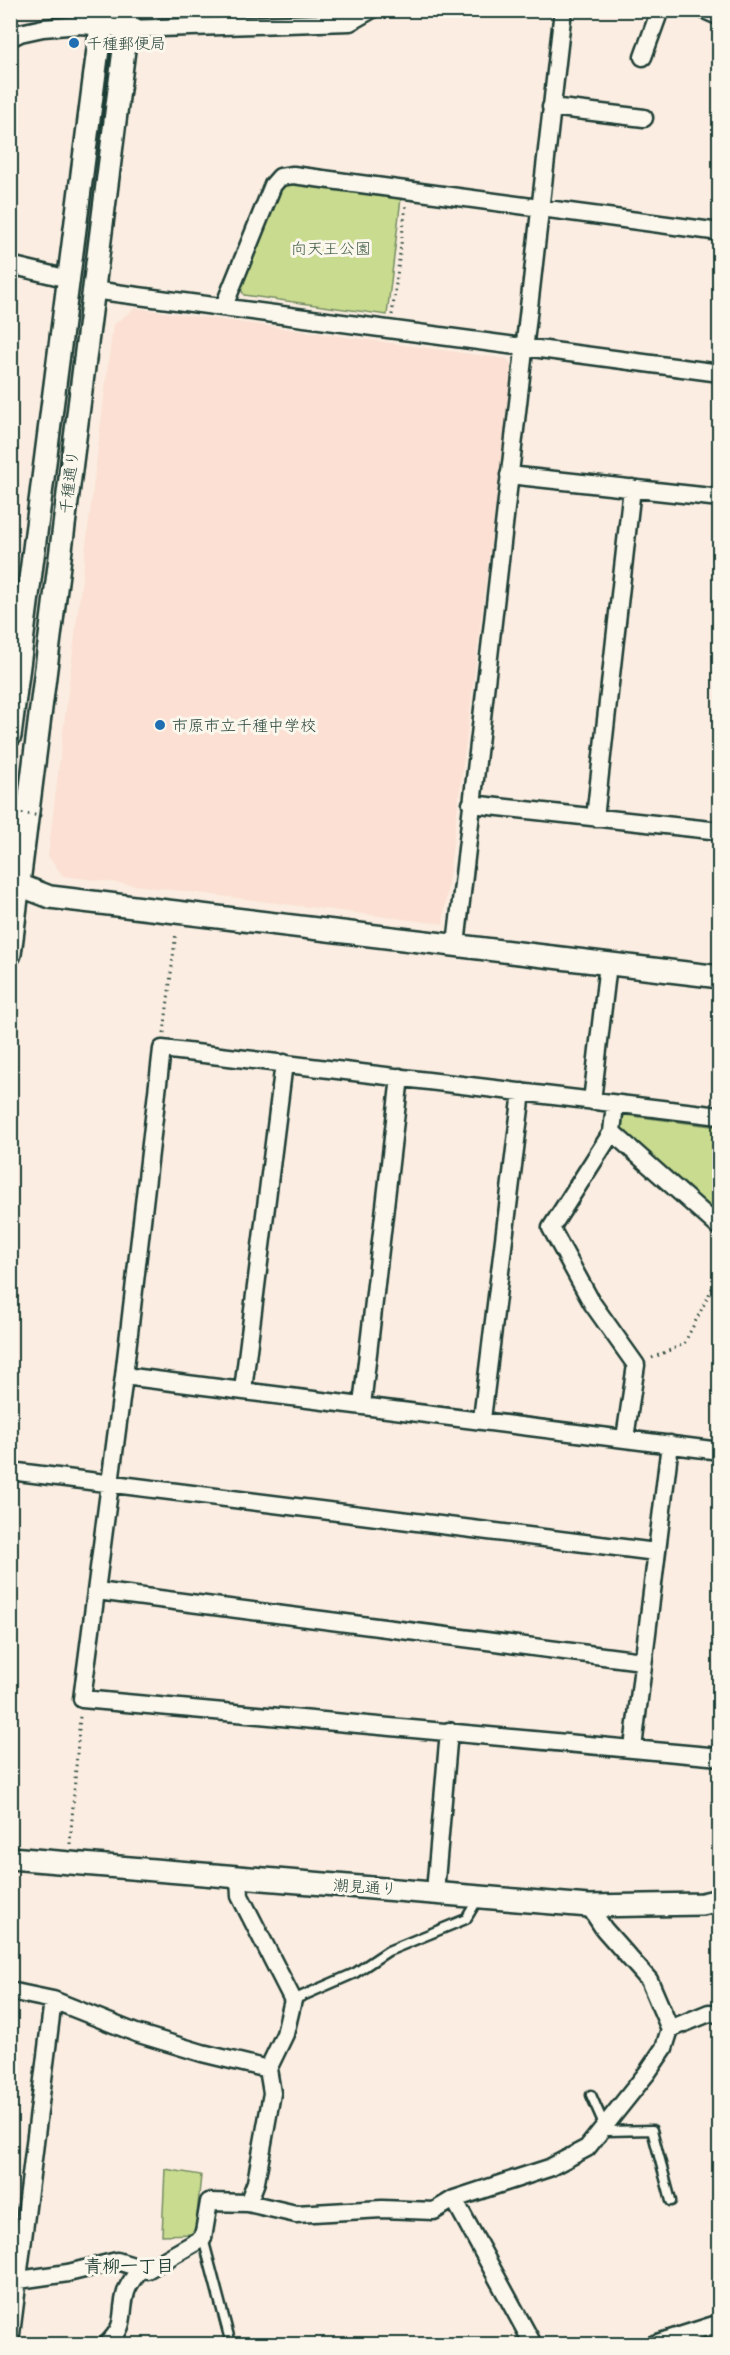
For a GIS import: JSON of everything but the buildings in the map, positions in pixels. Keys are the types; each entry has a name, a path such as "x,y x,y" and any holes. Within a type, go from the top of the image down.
{"street":[{"path":"10,38 32,30 91,18 350,22 371,10"},
{"path":"456,945 563,10"},
{"path":"643,57 660,10"},
{"path":"704,10 720,17"},
{"name":"千種通り","path":"10,736 69,279 91,18"},
{"name":"千種通り","path":"10,954 15,882 128,20"},
{"path":"551,107 644,118"},
{"path":"224,306 273,184 280,177 293,176 720,232"},
{"path":"10,265 69,279"},
{"path":"93,290 720,373"},
{"path":"509,475 720,498"},
{"path":"595,818 632,489"},
{"path":"471,804 719,830"},
{"path":"15,882 50,897 720,977"},
{"path":"592,1101 608,964"},
{"path":"720,1116 162,1049 124,1376 82,1699 720,1757"},
{"path":"243,1390 284,1063"},
{"path":"362,1405 400,1077"},
{"path":"482,1419 522,1092"},
{"path":"615,1104 612,1132 551,1228 592,1303 636,1365 625,1438"},
{"path":"612,1132 720,1228"},
{"path":"124,1376 482,1419 720,1451"},
{"path":"633,1748 670,1444"},
{"path":"10,1471 656,1552"},
{"path":"97,1591 642,1661"},
{"path":"435,1892 449,1731"},
{"name":"潮見通り","path":"10,1858 589,1906 702,1904 720,1900"},
{"path":"239,1877 240,1896 293,2000 285,2034 268,2069 272,2093 256,2182 248,2203"},
{"path":"15,2279 68,2273 117,2261 147,2270 203,2238 209,2202 248,2203 296,2214 382,2209 434,2211 454,2199 549,2168 587,2148 664,2048 670,2029 649,1980 604,1929 589,1906"},
{"path":"10,1990 53,2000 136,2033 202,2053 268,2069"},
{"path":"10,2342 15,2279 53,2000"},
{"path":"670,2029 709,2013 720,2013"},
{"path":"454,2199 533,2344"},
{"path":"107,2344 118,2334 126,2290 141,2268"},
{"path":"654,2344 720,2323"}],"lane":[{"path":"293,2000 355,1973 388,1951 466,1919 480,1896"},
{"path":"591,2095 607,2131 652,2130 670,2201"},
{"path":"203,2238 231,2344"}],"path":[{"path":"390,328 407,192"},
{"path":"10,812 42,816"},
{"path":"162,1049 178,912"},
{"path":"636,1365 684,1344 720,1273"},
{"path":"68,1863 82,1699"}],"shaded area":[{"name":"市原市立千種中学校","path":"135,308 507,359 513,366 443,924 63,876 48,856 113,325"}],"green space":[{"name":"向天王公園","path":"289,184 401,198 387,315 244,295 240,287 282,188"},
{"path":"625,1115 719,1127 719,1220 622,1133 620,1124"},
{"path":"165,2169 201,2175 196,2225 192,2234 162,2235"}],"place":[{"name":"千種郵便局","path":"74,43"},
{"name":"市原市立千種中学校","path":"160,725"}],"district":[{"name":"青柳一丁目","path":"129,2266"}]}
